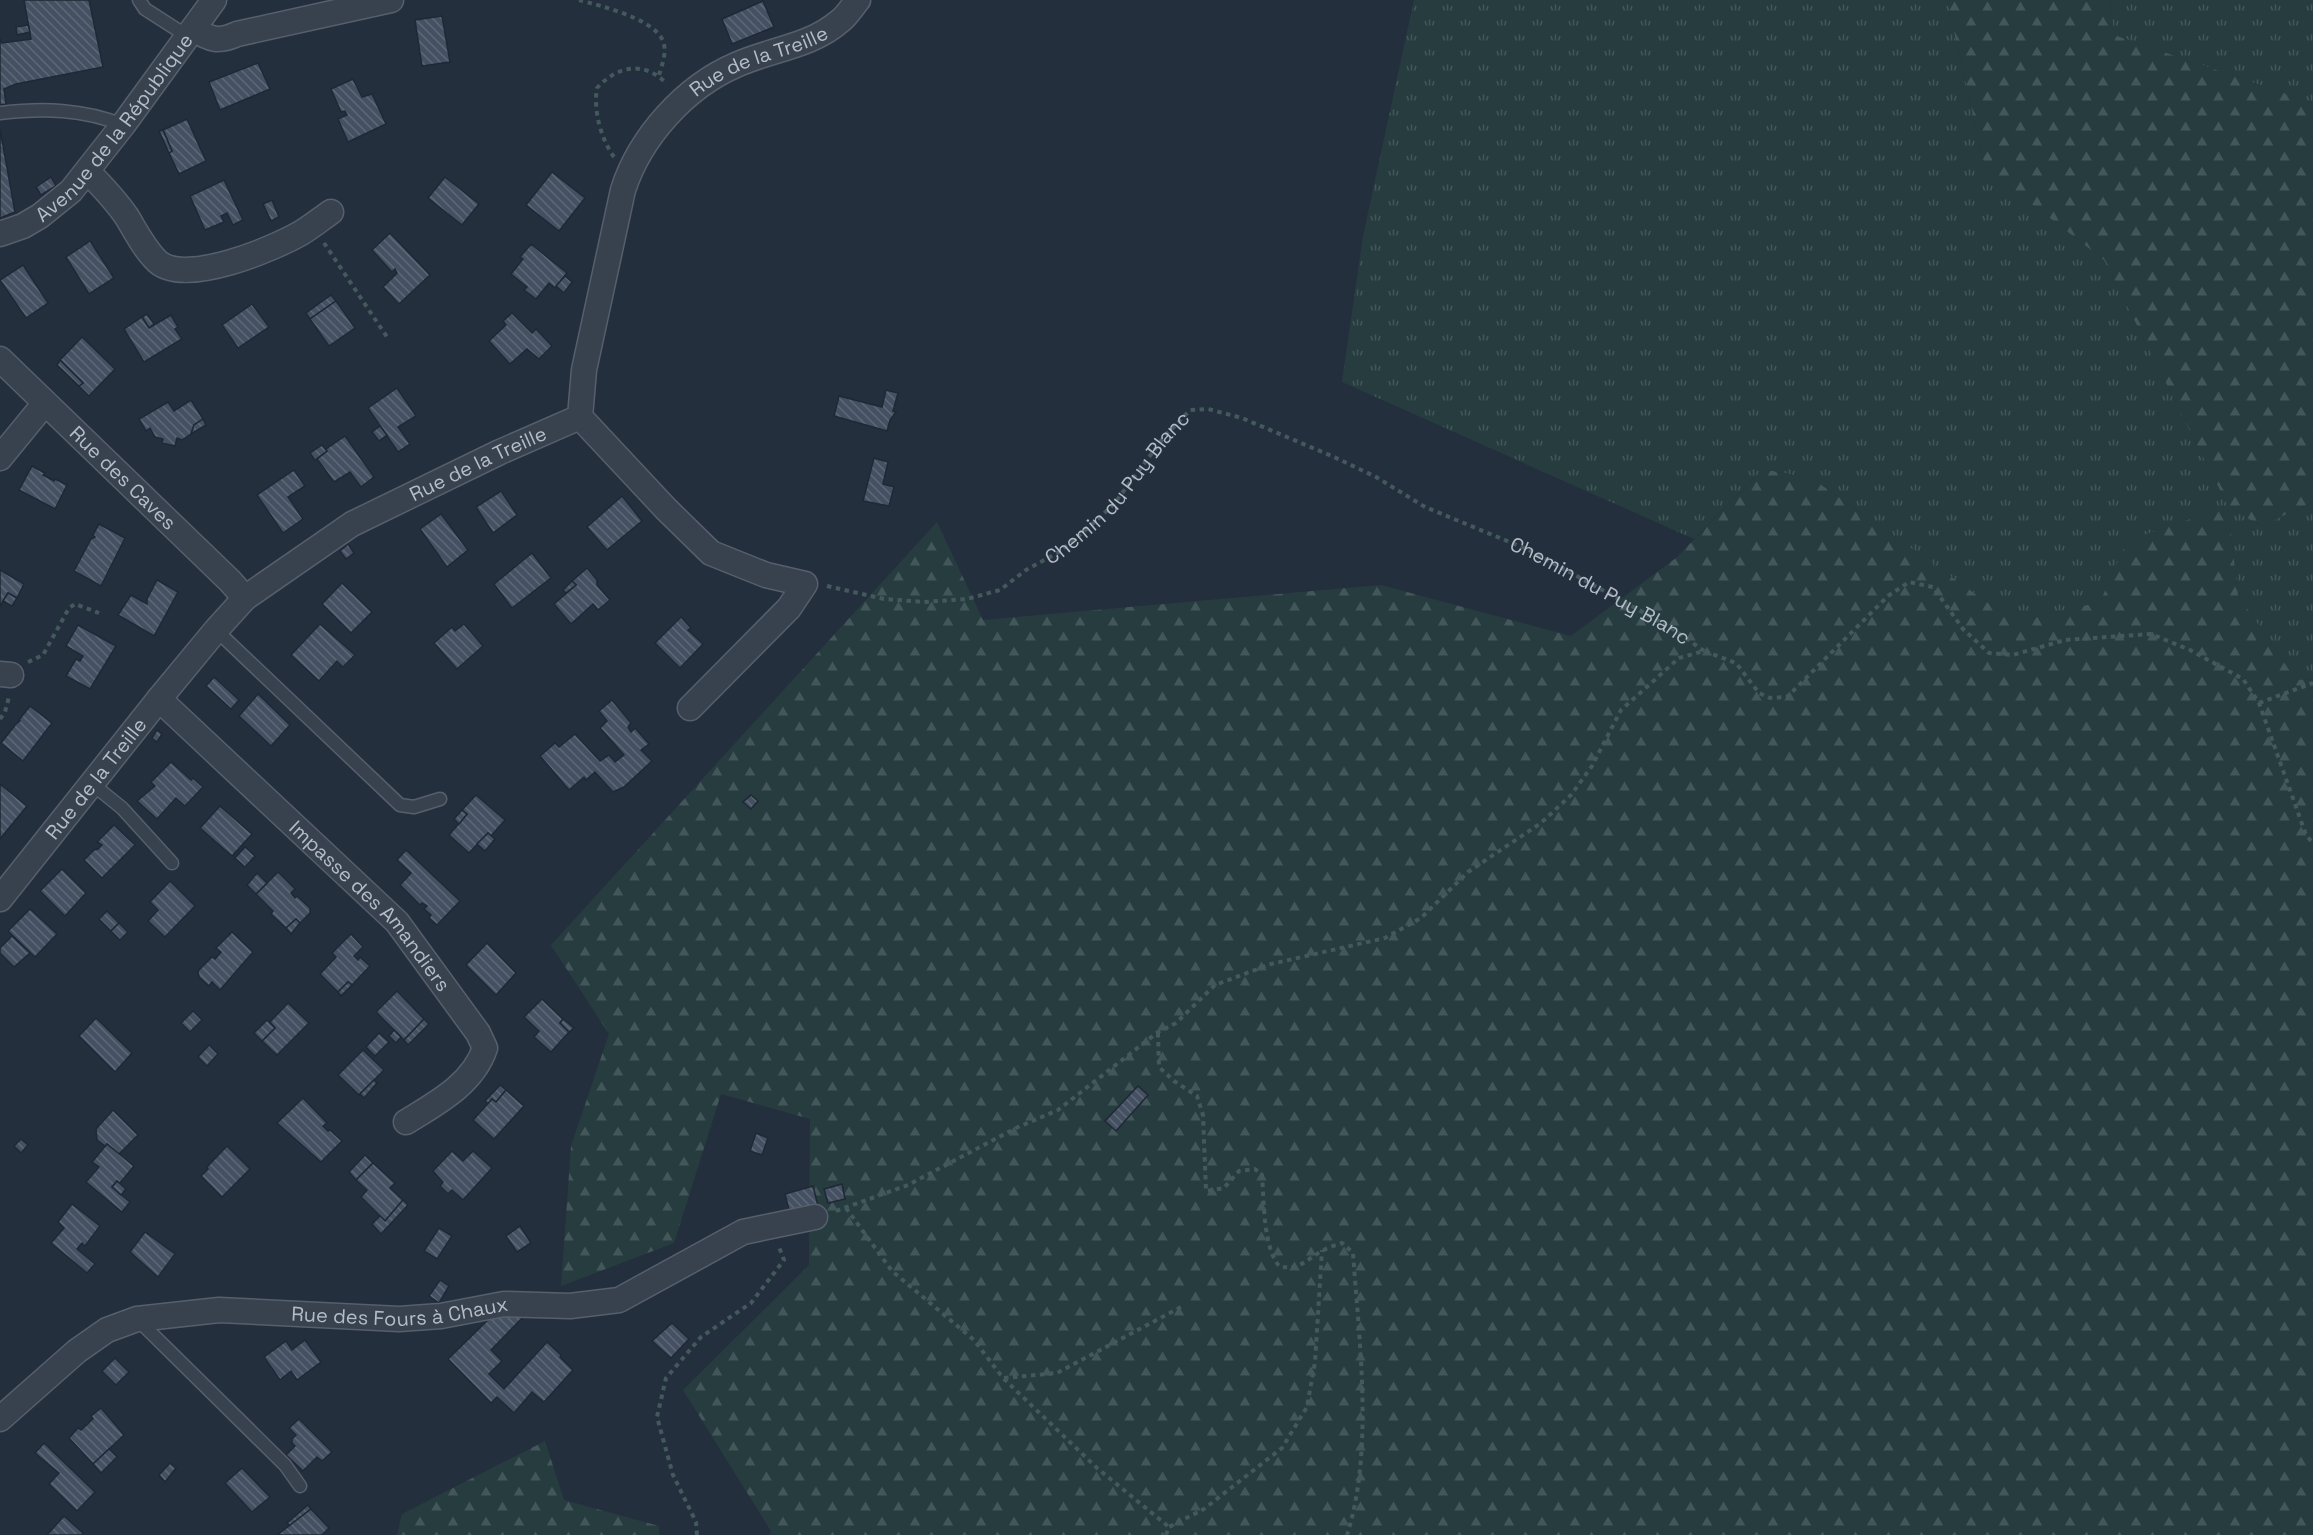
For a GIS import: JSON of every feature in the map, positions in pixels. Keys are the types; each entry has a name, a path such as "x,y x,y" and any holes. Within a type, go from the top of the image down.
{"street":[{"name":"Avenue de la République","path":"0,234 23,226 40,216 71,191 88,172 214,0"},
{"path":"190,33 219,41 237,34 391,0"},
{"name":"Rue de la Treille","path":"0,899 159,699 245,598 352,524 500,452 580,417 584,370 623,190 629,173 649,139 692,90 736,65 810,41 841,21 858,0"},
{"path":"88,172 125,214 150,254 160,264 174,270 192,271 216,266 260,251 300,233 322,218"},
{"name":"Rue des Caves","path":"0,359 245,598"},
{"path":"0,458 45,403"},
{"path":"580,417 666,509 711,553 766,575 805,584 789,608 690,708"},
{"name":"Impasse des Amandiers","path":"159,699 397,922 478,1033 485,1048 481,1061 452,1094 406,1122"},
{"name":"Rue des Fours à Chaux","path":"0,1419 77,1351 106,1330 137,1319 219,1310 399,1319 441,1316 504,1304 570,1306 619,1300 743,1232 815,1217"}],"lane":[{"path":"139,0 145,9 190,33"},
{"path":"0,113 62,110 83,112 123,125"},
{"path":"216,630 400,805 414,807 440,799"},
{"path":"91,783 122,808 172,863"},
{"path":"137,1319 285,1465 300,1486"}],"path":[{"path":"579,0 636,18 655,31 663,40 665,53 659,75"},
{"path":"629,173 612,155 606,142 595,102 597,88 617,71 638,69 659,75 683,100"},
{"path":"322,218 389,340"},
{"name":"Chemin du Puy Blanc","path":"805,584 831,586 884,599 924,602 966,599 1000,590 1026,570 1059,552 1096,521 1114,504 1164,437 1191,410 1208,409 1242,418 1277,432 1376,477 1425,507 1529,550 1670,627 1704,651 1736,663 1759,693 1770,699 1787,697 1888,596 1909,582 1933,587 1963,629 1989,653 2013,655 2065,640 2151,634 2190,650 2243,679 2259,704"},
{"path":"5,674 43,655 69,608 75,604 99,613"},
{"path":"815,1217 908,1185 1016,1128 1058,1110 1158,1032 1176,1023 1215,985 1271,964 1385,938 1421,918 1468,872 1541,823 1571,795 1592,765 1621,710 1679,658 1704,651"},
{"path":"2313,683 2259,704 2306,836 2313,843"},
{"path":"1158,1032 1159,1067 1174,1081 1197,1096 1203,1115 1206,1191 1224,1188 1239,1172 1255,1169 1262,1175 1272,1259 1281,1267 1293,1268 1306,1263 1322,1250 1342,1243 1353,1252 1360,1347 1362,1429 1356,1508 1347,1535"},
{"path":"846,1208 892,1271 974,1340 1003,1378 1097,1468 1169,1527"},
{"path":"697,1535 696,1522 674,1475 657,1417 666,1378 701,1336 751,1303 784,1260 770,1227"},
{"path":"1166,1535 1169,1527 1204,1509 1282,1448 1307,1407 1316,1362 1322,1250"},
{"path":"1003,1378 1057,1374 1181,1307"}],"green space":[{"path":"1414,0 1947,0 1985,168 2104,260 2228,506 2261,526 2313,502 2313,679 2296,680 2238,595 2228,507 2127,541 2100,602 2015,622 1813,479 1763,469 1694,539 1342,382 1363,236"},
{"path":"1947,0 2110,0 2114,35 2313,103 2313,502 2261,526 2228,507 2238,595 2296,680 2313,679 2313,1535 770,1535 771,1531 683,1390 809,1265 810,1119 721,1094 674,1243 561,1286 571,1146 609,1034 551,945 937,522 983,620 1381,585 1571,636 1676,558 1763,469 1813,479 2015,622 2100,602 2127,541 2228,506 2104,260 1985,168"},
{"path":"2110,0 2313,0 2313,103 2114,35"},
{"path":"545,1441 564,1500 659,1526 659,1535 397,1535 402,1514"}],"building":[{"path":"24,0 89,0 103,67 16,84 4,89 6,104 0,105 0,39 2,43 31,39"},
{"path":"763,1 774,27 732,44 722,19"},
{"path":"442,16 450,62 422,66 415,20"},
{"path":"28,25 30,32 17,35 16,27"},
{"path":"258,63 270,89 220,110 209,82"},
{"path":"353,79 362,97 372,94 386,124 348,142 338,119 347,115 345,111 341,112 331,89"},
{"path":"187,119 206,161 179,174 169,153 172,151 163,130"},
{"path":"0,129 15,212 0,218"},
{"path":"163,130 172,151 169,153 159,131"},
{"path":"552,172 585,198 559,231 526,205"},
{"path":"51,177 56,186 41,195 36,187"},
{"path":"445,177 479,204 462,225 428,198"},
{"path":"224,180 243,220 233,225 227,213 221,216 224,222 205,230 190,196"},
{"path":"272,200 279,217 271,221 263,204"},
{"path":"390,233 430,275 399,304 383,287 397,273 395,269 392,272 372,250"},
{"path":"90,241 114,278 89,294 66,257"},
{"path":"531,244 567,273 555,288 549,283 536,299 524,290 527,287 511,274 523,259 520,257"},
{"path":"23,265 48,303 26,318 0,280"},
{"path":"565,276 572,282 564,293 556,286"},
{"path":"331,295 336,301 310,319 306,313"},
{"path":"336,301 355,328 329,346 310,319"},
{"path":"252,304 269,327 238,348 222,325"},
{"path":"512,313 532,333 536,329 552,346 539,359 527,349 510,364 489,341 506,325 503,321"},
{"path":"147,314 154,324 149,328 142,317"},
{"path":"171,315 178,327 175,329 182,339 144,362 124,329 142,317 149,328"},
{"path":"82,337 115,369 89,396 79,386 83,383 60,360"},
{"path":"60,360 83,383 79,386 57,365"},
{"path":"397,388 416,416 398,427 410,444 398,452 368,408"},
{"path":"886,390 898,393 893,411 896,412 890,420 887,431 834,416 839,396 882,407"},
{"path":"191,400 203,419 194,425 191,434 182,440 177,438 175,446 162,443 163,439 155,437 150,428 146,431 139,419 168,402 174,411"},
{"path":"203,419 206,425 191,434 194,425"},
{"path":"380,426 387,435 379,441 372,432"},
{"path":"345,436 374,477 361,487 350,472 334,482 317,459 327,451 326,449"},
{"path":"322,445 327,451 315,460 310,453"},
{"path":"874,458 888,462 883,484 894,487 889,506 863,501"},
{"path":"32,466 54,481 55,479 67,485 55,509 19,490"},
{"path":"294,470 305,486 288,497 303,519 283,533 257,495"},
{"path":"501,491 517,515 493,533 476,507"},
{"path":"622,496 642,521 607,550 587,527"},
{"path":"441,514 468,550 447,567 420,529"},
{"path":"99,524 125,538 101,586 74,571 91,539 95,537 93,535"},
{"path":"348,544 354,553 346,559 340,551"},
{"path":"532,553 551,578 512,608 494,584"},
{"path":"587,568 597,580 597,585 610,600 598,610 593,604 571,624 554,604 576,585 572,581"},
{"path":"0,570 24,584 17,598 8,593 0,606"},
{"path":"157,580 178,592 154,636 118,615 131,595 147,604 147,599"},
{"path":"572,581 576,585 566,593 563,590"},
{"path":"342,583 372,612 351,633 322,604"},
{"path":"8,593 17,598 12,606 3,601"},
{"path":"681,617 691,628 688,630 703,644 680,668 655,643"},
{"path":"320,624 355,655 343,667 337,661 319,681 291,655"},
{"path":"464,624 483,646 457,669 434,643 452,627 455,631"},
{"path":"78,625 116,646 90,689 66,676 76,659 80,661 83,656 66,646"},
{"path":"214,677 239,700 231,709 206,686"},
{"path":"258,694 290,725 271,746 239,716"},
{"path":"612,700 631,723 628,727 631,732 635,728 649,744 641,750 652,761 624,787 613,792 595,772 586,780 584,777 569,790 540,756 555,743 559,747 575,734 600,761 609,755 615,762 624,755 600,728 607,721 599,711"},
{"path":"30,706 52,723 23,761 1,743"},
{"path":"157,730 162,734 157,742 152,738"},
{"path":"171,762 191,780 193,778 203,787 185,806 176,798 157,819 137,801 155,786 151,782"},
{"path":"0,784 27,806 0,839"},
{"path":"476,795 505,820 491,836 488,833 469,853 449,835 467,814 462,810"},
{"path":"751,795 758,801 751,809 743,802"},
{"path":"220,806 252,834 232,856 200,828"},
{"path":"462,810 467,814 459,824 454,819"},
{"path":"114,825 135,845 102,878 84,860 102,845 97,842"},
{"path":"488,833 495,839 485,851 477,844"},
{"path":"245,847 255,856 245,867 235,858"},
{"path":"406,850 460,901 437,925 424,909 427,906 422,903 420,905 400,885 411,873 397,860"},
{"path":"62,869 86,893 65,916 40,891"},
{"path":"278,872 295,889 291,893 295,898 297,896 310,908 310,913 300,923 296,919 286,928 271,914 273,911 256,894"},
{"path":"257,873 267,883 256,894 247,885"},
{"path":"170,881 195,906 165,937 148,921 158,910 150,902"},
{"path":"30,909 57,934 35,957 8,931"},
{"path":"107,911 119,923 111,931 99,919"},
{"path":"296,919 300,923 291,934 286,928"},
{"path":"119,923 128,932 120,940 111,931"},
{"path":"232,932 253,952 220,990 212,982 209,986 199,977 198,971 212,957 215,959 221,952 216,948"},
{"path":"351,934 363,947 354,956 358,960 360,957 370,966 352,985 348,982 338,992 320,974 336,957 332,953"},
{"path":"12,936 30,953 14,967 0,953 0,948"},
{"path":"487,943 516,973 496,995 466,965"},
{"path":"348,982 352,985 341,996 338,992"},
{"path":"397,991 424,1019 404,1040 376,1012"},
{"path":"542,999 563,1019 560,1023 569,1032 551,1052 534,1037 539,1031 524,1017"},
{"path":"288,1003 309,1023 277,1055 262,1041 275,1028 270,1022"},
{"path":"193,1011 202,1020 190,1032 181,1023"},
{"path":"96,1018 132,1053 115,1072 79,1036"},
{"path":"424,1019 429,1024 408,1045 404,1040"},
{"path":"563,1019 574,1028 569,1032 560,1023"},
{"path":"267,1020 275,1028 262,1041 254,1033"},
{"path":"394,1030 401,1037 396,1043 389,1036"},
{"path":"379,1033 389,1042 375,1056 366,1047"},
{"path":"209,1045 218,1054 207,1066 198,1057"},
{"path":"363,1050 384,1070 359,1095 338,1075"},
{"path":"374,1080 377,1083 364,1098 360,1094"},
{"path":"500,1085 506,1090 496,1102 492,1099 488,1104 485,1101"},
{"path":"1138,1086 1148,1095 1116,1131 1105,1121"},
{"path":"506,1090 524,1106 494,1139 473,1120 492,1099 496,1102"},
{"path":"303,1098 327,1123 323,1126 342,1141 321,1162 277,1123"},
{"path":"113,1110 138,1135 119,1154 107,1144 105,1146 97,1140 96,1129"},
{"path":"756,1133 768,1138 762,1155 750,1151"},
{"path":"21,1139 28,1145 21,1153 14,1146"},
{"path":"107,1144 134,1166 120,1183 117,1181 112,1187 130,1202 122,1212 86,1182 99,1167 92,1162"},
{"path":"227,1146 250,1169 222,1197 201,1176"},
{"path":"452,1151 463,1161 473,1151 492,1168 463,1200 452,1190 448,1194 440,1186 443,1182 433,1171"},
{"path":"365,1155 373,1163 356,1180 349,1172"},
{"path":"373,1163 395,1183 390,1188 403,1200 385,1221 361,1197 367,1190 356,1180"},
{"path":"117,1181 126,1189 121,1195 112,1187"},
{"path":"842,1184 845,1199 828,1203 824,1189"},
{"path":"813,1186 818,1206 790,1214 785,1194"},
{"path":"403,1200 408,1205 381,1234 372,1224 380,1216 385,1221"},
{"path":"72,1204 100,1226 85,1246 82,1243 77,1249 95,1264 87,1273 51,1243 64,1228 58,1222"},
{"path":"520,1226 531,1243 517,1252 506,1236"},
{"path":"439,1228 452,1236 437,1259 424,1251"},
{"path":"145,1232 175,1254 158,1277 130,1252"},
{"path":"440,1280 449,1286 439,1303 429,1296"},
{"path":"528,1312 491,1350 502,1361 489,1374 504,1389 547,1342 573,1370 544,1402 532,1392 514,1413 497,1397 491,1403 448,1359 494,1314"},
{"path":"672,1323 689,1339 671,1358 652,1341"},
{"path":"305,1340 321,1362 297,1380 291,1371 280,1380 264,1357 286,1341 292,1350"},
{"path":"115,1358 129,1372 116,1385 102,1371"},
{"path":"101,1408 124,1435 93,1464 69,1438 78,1428 81,1430 93,1419 91,1416"},
{"path":"299,1419 332,1452 322,1461 317,1457 303,1471 286,1455 295,1446 292,1439 296,1435 289,1428"},
{"path":"44,1443 95,1492 77,1511 49,1484 59,1473 35,1453"},
{"path":"109,1449 117,1457 101,1473 93,1464"},
{"path":"170,1463 176,1468 165,1482 159,1475"},
{"path":"242,1468 270,1497 252,1512 225,1483"},
{"path":"308,1505 311,1509 291,1526 287,1523"},
{"path":"311,1509 329,1528 322,1535 277,1535"},
{"path":"64,1516 83,1533 82,1535 47,1535"}]}
